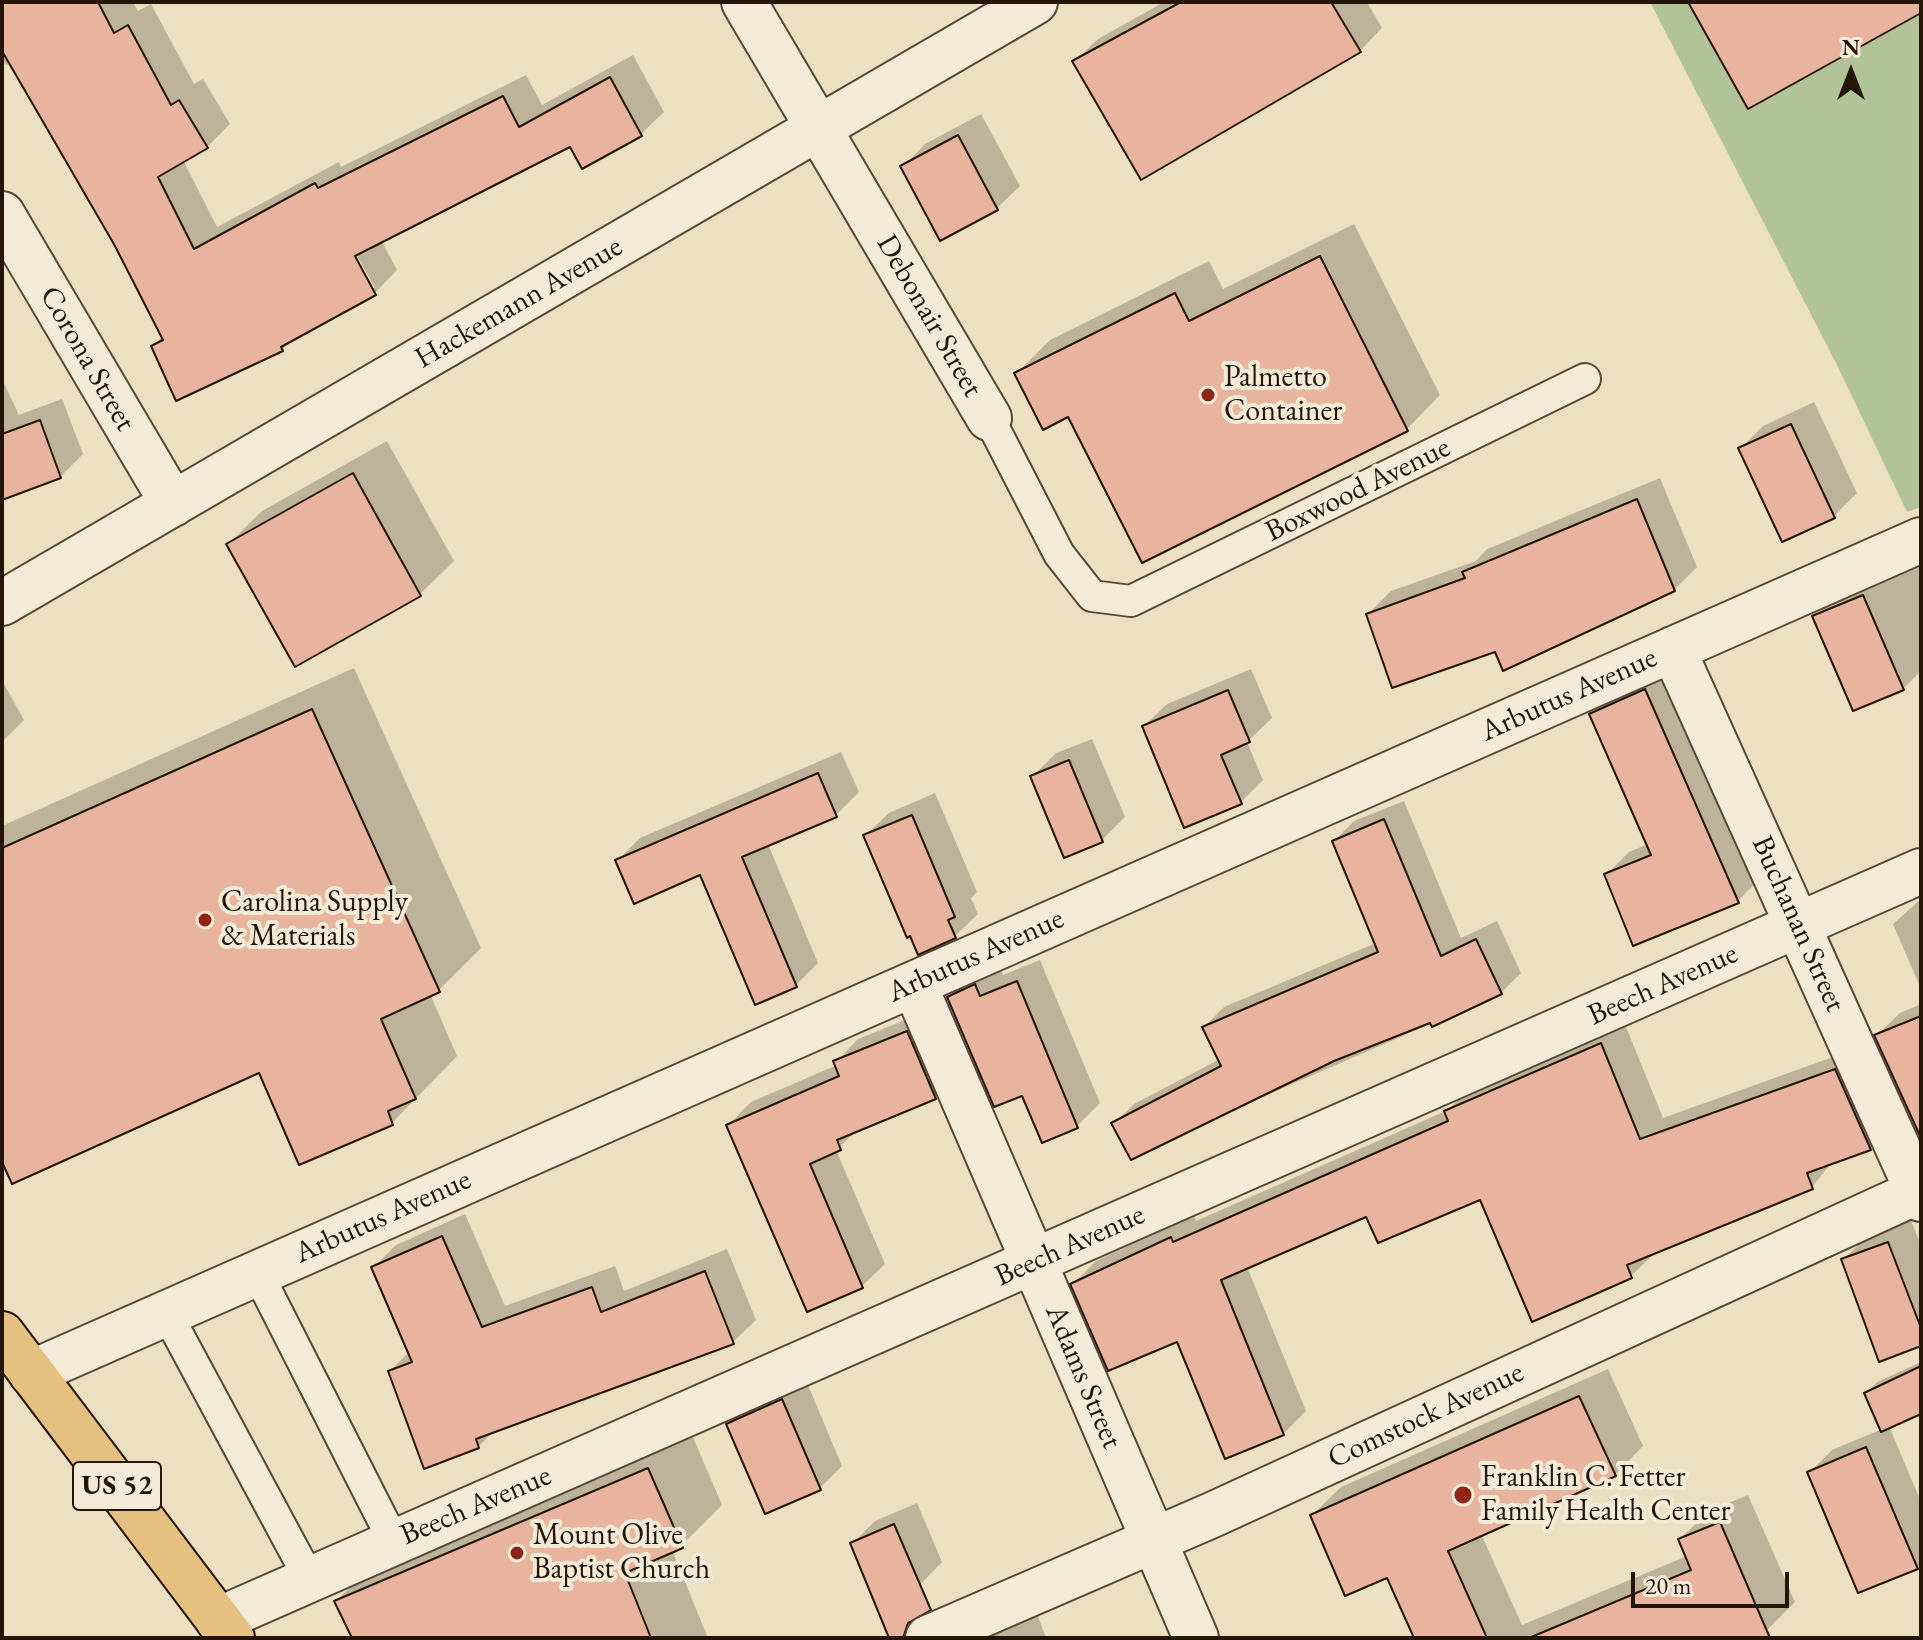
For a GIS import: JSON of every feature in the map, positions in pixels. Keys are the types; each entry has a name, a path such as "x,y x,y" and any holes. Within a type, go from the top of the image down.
{"main road":[{"name":"US 52","path":"2,1334 225,1629"}],"street":[{"name":"Debonair Street","path":"744,2 989,418"},
{"name":"Hackemann Avenue","path":"2,603 1035,2"},
{"name":"Corona Street","path":"2,214 173,504"},
{"name":"Arbutus Avenue","path":"31,1373 1921,540"},
{"name":"Buchanan Street","path":"1673,649 1920,1193"},
{"name":"Beech Avenue","path":"225,1629 310,1580 394,1542 1921,871"},
{"name":"Adams Street","path":"914,984 1196,1638"},
{"name":"Comstock Avenue","path":"928,1638 1154,1541 1920,1193"}],"lane":[{"name":"Boxwood Avenue","path":"1131,601 1585,379"},
{"name":"Debonair Street","path":"989,418 1067,565 1092,596 1131,601"},
{"path":"257,1272 394,1542"},
{"path":"166,1312 310,1580"}],"green space":[{"path":"1650,2 1921,2 1921,507 1907,512 1838,367"}],"building":[{"path":"2,2 98,2 114,33 128,25 171,105 179,100 208,148 158,177 194,249 315,183 318,188 503,96 519,127 610,77 642,136 582,169 570,147 355,256 376,295 281,347 283,351 176,401 151,346 163,340 115,246 2,51"},
{"path":"1181,2 1331,2 1361,52 1141,180 1072,61"},
{"path":"1688,2 1921,2 1921,13 1748,109"},
{"path":"958,135 998,210 940,241 900,166"},
{"name":"Palmetto Container","path":"1320,256 1408,431 1142,563 1068,417 1043,430 1014,373 1175,293 1189,321"},
{"path":"40,420 61,478 2,500 2,434"},
{"path":"1791,424 1835,518 1782,542 1738,448"},
{"path":"353,473 421,596 295,667 226,544"},
{"path":"1637,499 1675,591 1503,671 1495,652 1392,688 1366,614 1465,578 1462,572"},
{"path":"1863,595 1904,690 1853,711 1812,616"},
{"path":"1645,689 1739,903 1633,946 1604,874 1651,855 1589,714"},
{"path":"1228,690 1250,742 1221,755 1242,804 1184,828 1142,726"},
{"name":"Carolina Supply & Materials","path":"312,709 440,992 381,1019 416,1099 388,1111 393,1125 299,1165 259,1073 12,1184 2,1162 2,848"},
{"path":"1069,760 1103,842 1064,858 1030,776"},
{"path":"818,773 837,817 742,857 797,987 755,1005 700,875 634,904 615,860"},
{"path":"912,815 955,917 948,920 956,938 918,955 910,936 907,938 863,835"},
{"path":"1384,819 1441,956 1476,939 1502,994 1432,1027 1430,1023 1334,1061 1131,1160 1111,1123 1221,1066 1202,1027 1378,952 1332,841"},
{"path":"1017,981 1078,1128 1042,1143 1022,1096 994,1107 947,997 975,984 980,996"},
{"path":"1921,1016 1921,1138 1874,1035"},
{"path":"907,1031 936,1099 837,1140 841,1150 810,1164 863,1288 807,1312 726,1125 839,1076 833,1061"},
{"path":"1601,1043 1640,1139 1835,1069 1871,1150 1807,1173 1813,1189 1627,1265 1632,1278 1532,1322 1480,1200 1378,1243 1366,1217 1221,1280 1284,1435 1225,1459 1177,1342 1108,1371 1070,1284 1171,1237 1173,1242 1448,1121 1444,1111"},
{"path":"442,1236 482,1327 592,1287 601,1312 705,1271 734,1344 476,1439 479,1448 424,1469 388,1371 412,1362 371,1267"},
{"path":"1888,1242 1921,1328 1921,1346 1879,1362 1841,1259"},
{"path":"1921,1366 1921,1414 1881,1432 1864,1393"},
{"name":"Franklin C. Fetter Family Health Center","path":"1579,1396 1616,1476 1448,1551 1487,1638 1414,1638 1387,1578 1345,1596 1310,1515"},
{"path":"782,1399 821,1490 765,1514 726,1424"},
{"path":"1866,1447 1918,1569 1858,1593 1807,1472"},
{"name":"Mount Olive Baptist Church","path":"648,1468 683,1548 625,1573 651,1638 352,1638 334,1601"},
{"path":"1720,1522 1770,1638 1529,1638 1691,1570 1678,1539"},
{"path":"894,1524 931,1610 908,1623 903,1638 889,1638 850,1543"}],"place":[{"name":"Palmetto Container","path":"1208,395"},
{"name":"Carolina Supply & Materials","path":"205,920"},
{"name":"Franklin C. Fetter Family Health Center","path":"1463,1495"},
{"name":"Mount Olive Baptist Church","path":"517,1553"}]}
